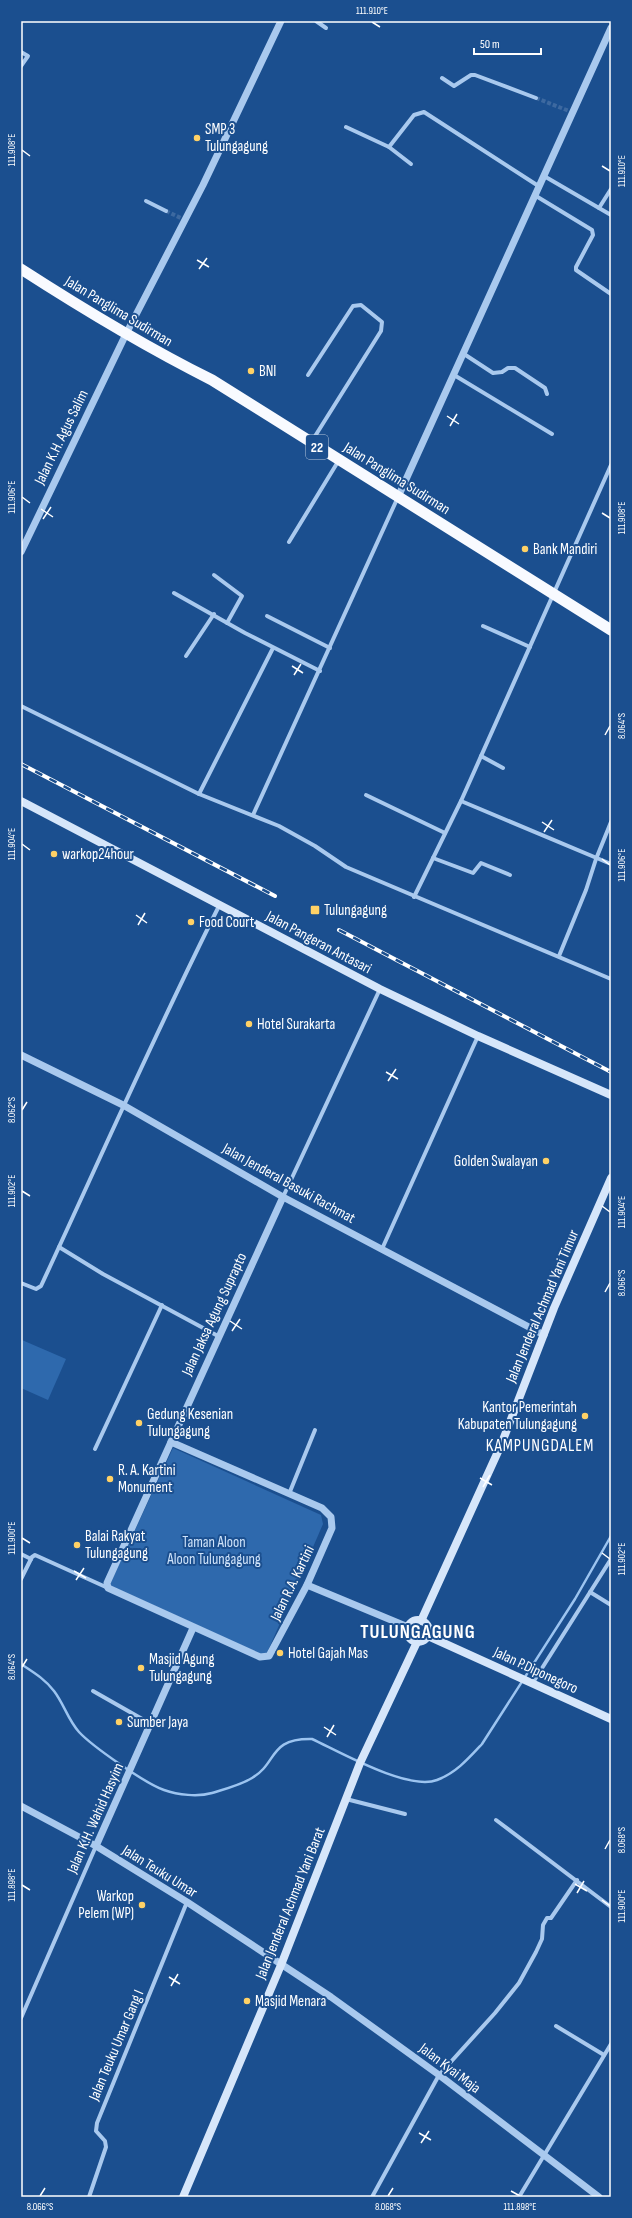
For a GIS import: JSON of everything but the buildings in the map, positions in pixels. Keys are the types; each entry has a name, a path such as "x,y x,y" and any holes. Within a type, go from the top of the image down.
{"highway":[{"name":"Jalan Panglima Sudirman","path":"21,269 153,350 212,380 611,630"}],"main road":[{"name":"Jalan Pangeran Antasari","path":"21,801 380,990 478,1036 611,1095"},
{"name":"Jalan Jenderal Achmad Yani Timur","path":"421,1620 501,1445 544,1335 610,1183"},
{"path":"421,1620 427,1625 428,1636 426,1640 418,1642 408,1637 408,1627 414,1621 421,1620"},
{"name":"Jalan P.Diponegoro","path":"428,1636 530,1684 611,1719"},
{"name":"Jalan Jenderal Achmad Yani Barat","path":"183,2197 281,1965 353,1781 418,1642"}],"street":[{"name":"Jalan K.H. Agus Salim","path":"21,552 126,334 200,189 281,21"},
{"path":"316,21 326,28"},
{"path":"253,815 536,196 571,112 611,28"},
{"path":"21,52 28,56 21,66"},
{"path":"442,78 454,86 471,75 475,75 536,98"},
{"path":"389,147 414,115 424,112 540,187"},
{"path":"346,127 389,147 411,164"},
{"path":"544,176 611,215"},
{"path":"599,208 611,188"},
{"path":"536,196 592,230 593,235 576,267 576,270 611,294"},
{"path":"146,201 166,211"},
{"path":"308,375 353,306 361,305 382,322 381,331 311,443"},
{"path":"464,354 493,373 508,368 515,368 545,388 547,394"},
{"path":"454,376 552,434"},
{"path":"289,542 339,460"},
{"path":"414,897 461,801 555,595 611,466"},
{"path":"214,575 242,596 227,623"},
{"path":"174,593 214,614 272,648 320,671"},
{"path":"186,656 214,614"},
{"path":"267,616 330,648"},
{"path":"483,626 530,647"},
{"path":"199,794 272,648"},
{"path":"21,706 199,794 253,815 315,846 346,867 611,979"},
{"path":"481,756 502,768"},
{"path":"366,795 445,833"},
{"path":"461,801 611,864"},
{"path":"559,956 586,890 596,859 611,822"},
{"path":"433,858 473,873 481,863 510,875"},
{"path":"21,1283 34,1289 39,1288 82,1200 123,1104 219,906"},
{"path":"283,1197 380,990"},
{"path":"382,1249 478,1036"},
{"name":"Jalan Jenderal Basuki Rachmat","path":"21,1055 123,1104 283,1197 544,1335"},
{"name":"Jalan Jaksa Agung Suprapto","path":"171,1442 218,1336 283,1197"},
{"path":"59,1247 103,1274 218,1336"},
{"path":"95,1449 162,1305"},
{"path":"290,1494 314,1430"},
{"path":"21,1579 31,1559 35,1555 108,1588 108,1583 171,1442"},
{"name":"Jalan R.A. Kartini","path":"108,1588 193,1628 260,1657 269,1656 307,1585 332,1528 332,1522 328,1512 171,1442"},
{"path":"21,1554 31,1559"},
{"path":"530,1684 611,1559"},
{"path":"307,1585 408,1627"},
{"path":"590,1592 611,1605"},
{"name":"Jalan K.H. Wahid Hasyim","path":"21,2018 193,1628"},
{"path":"93,1691 151,1724"},
{"path":"346,1799 405,1814"},
{"name":"Jalan Teuku Umar","path":"21,1806 96,1846 187,1902 281,1965"},
{"path":"496,1820 611,1907"},
{"path":"372,2197 439,2075 504,2003 518,1983 542,1939 543,1925 547,1918 551,1918 577,1880"},
{"name":"Jalan Teuku Umar Gang I","path":"89,2197 106,2148 105,2141 96,2131 97,2123 187,1902"},
{"name":"Jalan Kyai Maja","path":"281,1965 332,1996 439,2075 599,2197"},
{"path":"556,2026 604,2055"},
{"path":"519,2197 611,2044"}],"green space":[{"path":"22,1340 66,1359 48,1400 21,1388"},
{"name":"Taman Aloon Aloon Tulungagung","path":"173,1448 321,1515 323,1524 267,1653 263,1655 111,1586 111,1582"}],"waterway":[{"path":"21,1664 47,1683 57,1696 79,1732 107,1755 133,1773 170,1792 188,1795 201,1795 238,1785 260,1772 275,1752 281,1747 298,1740 312,1739 356,1761 392,1775 409,1780 424,1782 437,1780 456,1769 482,1744 575,1599 611,1536"}],"tunnel":[{"path":"536,98 569,111"},
{"path":"166,211 185,220"}],"railway":[{"path":"21,764 275,896"},
{"path":"339,930 611,1072"}],"place":[{"name":"SMP 3 Tulungagung","path":"197,138"},
{"name":"BNI","path":"251,371"},
{"name":"Bank Mandiri","path":"525,549"},
{"name":"warkop24hour","path":"54,854"},
{"name":"Tulungagung","path":"315,910"},
{"name":"Food Court","path":"191,922"},
{"name":"Hotel Surakarta","path":"249,1024"},
{"name":"Golden Swalayan","path":"546,1161"},
{"name":"Kantor Pemerintah Kabupaten Tulungagung","path":"585,1416"},
{"name":"Gedung Kesenian Tulungagung","path":"139,1423"},
{"name":"R. A. Kartini Monument","path":"110,1479"},
{"name":"Balai Rakyat Tulungagung","path":"77,1545"},
{"name":"Hotel Gajah Mas","path":"280,1653"},
{"name":"Masjid Agung Tulungagung","path":"141,1668"},
{"name":"Sumber Jaya","path":"119,1722"},
{"name":"Warkop Pelem (WP)","path":"142,1905"},
{"name":"Masjid Menara","path":"247,2001"}],"district":[{"name":"KAMPUNGDALEM","path":"540,1445"},
{"name":"TULUNGAGUNG","path":"418,1631"}]}
